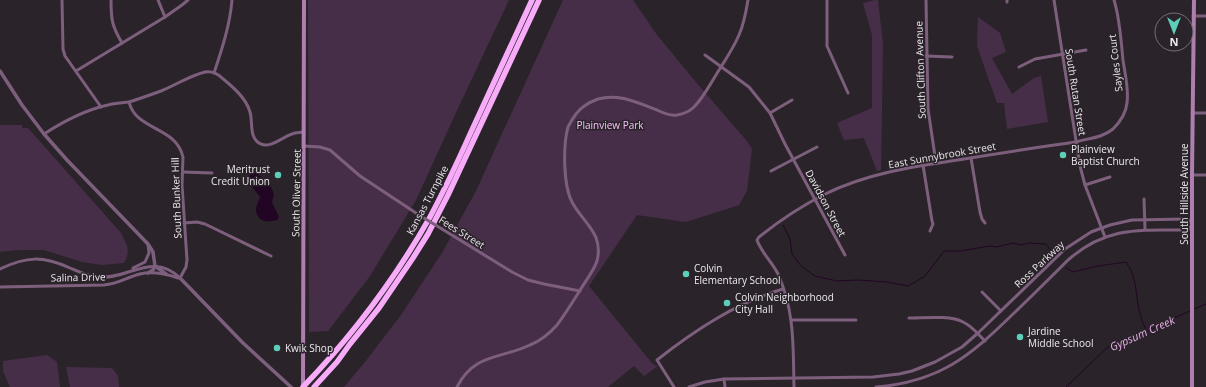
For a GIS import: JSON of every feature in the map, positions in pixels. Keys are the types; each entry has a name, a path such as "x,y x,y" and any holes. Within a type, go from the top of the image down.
{"highway":[{"name":"Kansas Turnpike","path":"303,387 332,356 377,299 405,258 430,216 442,194 532,0"},
{"name":"Kansas Turnpike","path":"314,387 337,362 379,308 428,234 448,195 539,0"}],"main road":[{"name":"South Oliver Street","path":"303,387 304,0"},
{"name":"South Hillside Avenue","path":"1194,0 1194,12"},
{"name":"South Hillside Avenue","path":"1192,387 1193,52"}],"street":[{"path":"62,0 63,49 69,62 101,107"},
{"path":"111,0 112,22 122,43"},
{"path":"158,0 165,17"},
{"path":"76,71 165,17 188,0"},
{"path":"214,72 229,23 232,0"},
{"path":"457,387 467,372 475,364 486,359 515,352 532,345 546,336 556,325 580,291 597,262 598,250 594,231 572,202 566,185 566,140 568,126 576,114 585,106 594,101 614,97 624,98 664,113 677,115 693,108 703,96 739,36 745,18 748,0"},
{"path":"827,0 827,46 848,93"},
{"name":"South Clifton Avenue","path":"926,0 928,109 936,163"},
{"name":"South Rutan Street","path":"1054,0 1080,166 1085,185 1105,237"},
{"name":"Sayles Court","path":"1076,142 1100,137 1113,128 1122,118 1127,103 1127,86 1114,0"},
{"path":"1194,16 1206,16"},
{"path":"1019,67 1035,59 1086,50"},
{"name":"Davidson Street","path":"705,55 749,87 770,113 815,200 846,255"},
{"path":"926,56 952,56"},
{"path":"0,71 22,105 44,134 148,244 153,252 155,266 166,274"},
{"path":"44,134 74,117 101,107 116,103 128,102 162,91 190,77 205,72 214,72 238,92 250,111 254,139 260,144 268,145 294,133 304,132"},
{"path":"770,113 792,100"},
{"name":"South Bunker Hill","path":"128,102 133,113 143,122 176,141 183,157 182,185 187,260 186,268 180,278"},
{"path":"1192,113 1206,113"},
{"name":"East Sunnybrook Street","path":"783,289 778,274 757,240 779,222 824,195 849,184 906,168 1076,142"},
{"name":"Fees Street","path":"304,146 320,147 330,150 360,176 419,215 512,272 528,280 580,291"},
{"path":"771,171 793,158 817,147"},
{"path":"971,158 980,212 985,223"},
{"path":"923,165 932,221 930,231"},
{"path":"183,172 212,173"},
{"path":"1192,175 1206,175"},
{"path":"1085,185 1110,177"},
{"path":"1144,198 1145,229"},
{"name":"Ross Parkway","path":"689,387 705,382 724,379 873,377 912,371 945,358 962,347 978,334 1065,249 1101,227 1120,222 1144,219 1188,219 1192,225 1188,230 1145,229 1121,232 1105,237 1084,247 1068,260 985,341 960,360 935,374 902,384 876,387"},
{"path":"184,223 197,222 204,224 270,256"},
{"path":"128,272 145,262 149,252 148,244"},
{"name":"Salina Drive","path":"0,269 18,261 32,259 49,260 93,277 113,277 140,267 155,266 169,270 180,278"},
{"path":"148,273 155,266"},
{"name":"Salina Drive","path":"0,287 115,284 140,274 148,273 166,274 180,278"},
{"path":"180,278 257,356 291,387"},
{"path":"674,387 657,360 681,341 723,314 745,303 783,289 792,320 794,387"},
{"path":"982,292 1001,311"},
{"path":"909,318 956,319 962,321 985,341"},
{"path":"792,320 856,320"},
{"path":"724,379 725,387"}],"green space":[{"path":"308,0 509,0 416,200 370,276 328,331 309,332"},
{"name":"Plainview Park","path":"563,0 633,0 657,35 752,149 747,191 739,205 686,222 637,215 589,286 651,362 658,366 644,376 634,366 608,387 344,387 401,315 442,253 476,191"},
{"path":"878,0 883,44 881,170 877,171 864,138 844,140 837,123 872,108 872,35 863,3"},
{"path":"978,17 1000,33 1006,52 992,58 1012,94 1034,78 1041,76 1048,122 1007,129 1004,103 997,103 977,46"},
{"path":"0,125 22,125 22,128 28,128 121,233 128,251 124,263 102,265 82,262 44,250 0,252"},
{"path":"47,355 57,362 60,387 10,387 3,371 3,361"},
{"path":"66,367 112,368 118,376 119,387 70,387"}],"shaded area":[{"path":"252,170 271,187 274,194 272,202 279,217 277,220 264,221 258,217 256,208 260,197 253,188 249,177"}],"waterway":[{"path":"783,225 790,239 792,254 801,266 815,276 837,281 858,280 887,282 908,286 925,276 944,251 961,251 989,246 996,247 1013,243 1021,245 1028,243 1046,244 1053,254"},
{"path":"1066,268 1073,272 1098,266 1126,262 1133,274 1139,310 1147,332"},
{"name":"Gypsum Creek","path":"1194,309 1206,304"},
{"name":"Gypsum Creek","path":"1066,387 1110,345 1147,332 1190,311"}],"place":[{"name":"Plainview Baptist Church","path":"1063,155"},
{"name":"Meritrust Credit Union","path":"278,175"},
{"name":"Colvin Elementary School","path":"686,274"},
{"name":"Colvin Neighborhood City Hall","path":"727,303"},
{"name":"Jardine Middle School","path":"1020,337"},
{"name":"Kwik Shop","path":"277,348"}]}
